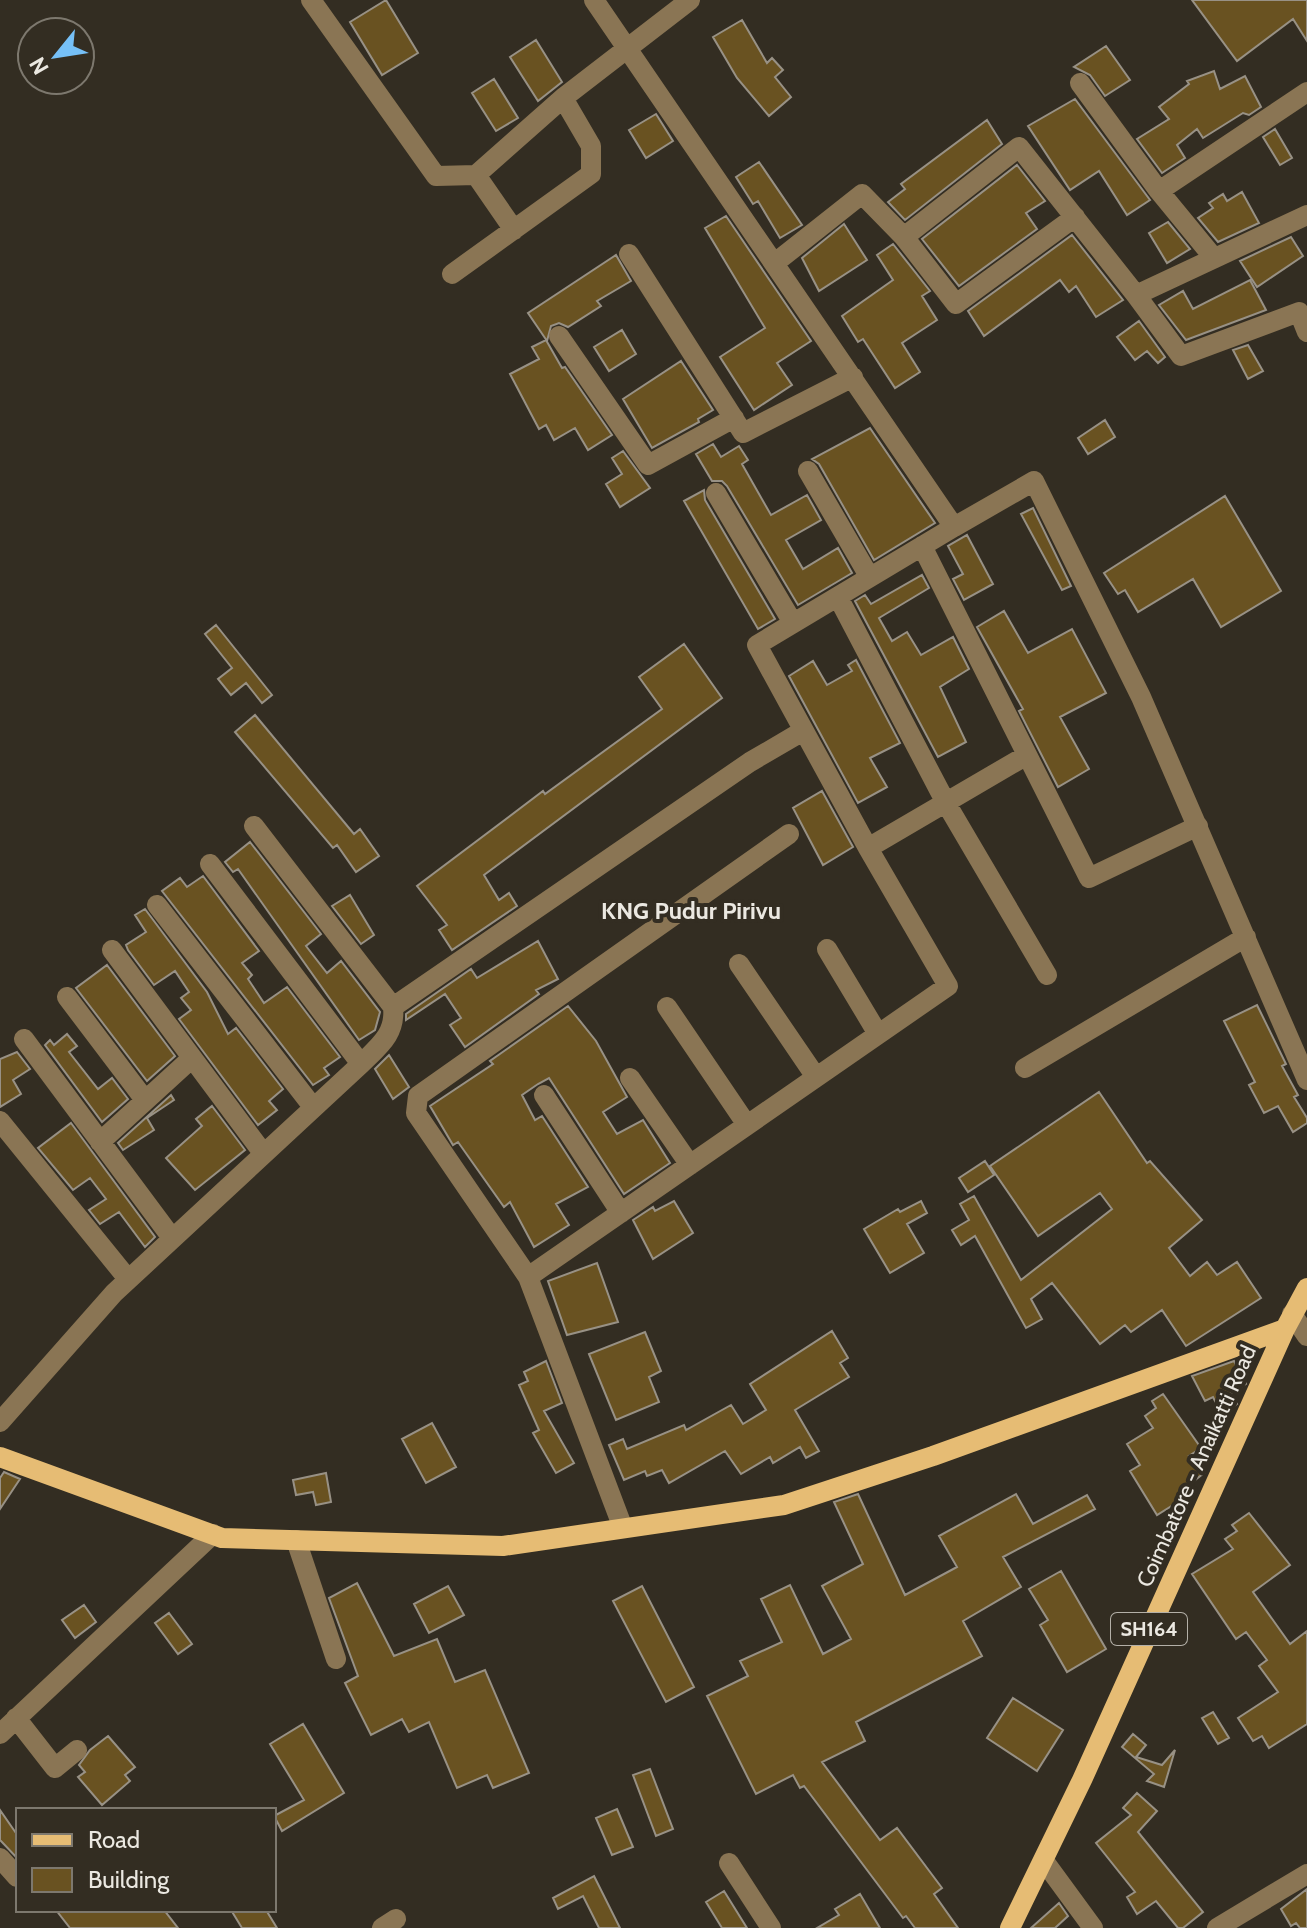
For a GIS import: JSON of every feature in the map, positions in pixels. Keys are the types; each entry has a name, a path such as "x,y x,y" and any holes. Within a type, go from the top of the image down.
{"main road":[{"name":"SH164","path":"1288,1322 1307,1288"},
{"path":"0,1457 222,1538 503,1546 784,1505 933,1456 1288,1322"},
{"name":"Coimbatore - Anaikatti Road","path":"1010,1928 1044,1861 1288,1322"}],"street":[{"path":"311,0 436,176 476,175 563,98 690,0"},
{"path":"594,0 776,262 954,527"},
{"path":"1080,83 1159,191 1214,258"},
{"path":"1159,191 1307,92"},
{"path":"452,274 591,174 591,146 563,98"},
{"path":"904,237 1019,147 1181,356 1299,312 1307,332"},
{"path":"476,175 514,230"},
{"path":"776,262 862,194 904,237 956,304 1075,217"},
{"path":"1136,295 1307,215"},
{"path":"629,254 743,433 853,377"},
{"path":"559,336 648,465 734,418"},
{"path":"808,471 869,576"},
{"path":"528,1277 948,986 757,645 1034,481 1141,697 1307,1080"},
{"path":"716,493 793,623"},
{"path":"922,546 1089,878 1198,826"},
{"path":"838,597 946,803 1047,975"},
{"path":"393,1007 737,771 803,731"},
{"path":"868,848 1027,755"},
{"path":"0,1422 128,1279 361,1064 388,1037 395,1023 393,1007 254,826"},
{"path":"623,1528 528,1277 416,1113 418,1096 789,834"},
{"path":"210,864 361,1064"},
{"path":"157,905 313,1107"},
{"path":"1025,1068 1246,937"},
{"path":"827,949 878,1034"},
{"path":"112,950 263,1153"},
{"path":"739,964 816,1077"},
{"path":"67,997 145,1100"},
{"path":"667,1007 747,1125"},
{"path":"24,1039 172,1238"},
{"path":"100,1142 192,1058"},
{"path":"630,1078 690,1165"},
{"path":"544,1095 621,1213"},
{"path":"0,1121 128,1279"},
{"path":"1288,1322 1307,1336"},
{"path":"0,1734 213,1534"},
{"path":"296,1540 336,1659"},
{"path":"16,1718 55,1768 77,1750"},
{"path":"0,1858 16,1876"},
{"path":"1044,1861 1093,1928"},
{"path":"729,1863 771,1928"},
{"path":"1217,1928 1307,1874"}],"building":[{"path":"386,0 418,53 382,75 350,22"},
{"path":"1192,0 1307,0 1307,41 1293,19 1237,61"},
{"path":"742,20 767,63 772,58 783,70 775,77 791,97 769,116 737,78 713,37"},
{"path":"536,40 562,82 538,101 510,57"},
{"path":"1106,46 1130,80 1105,96 1090,75 1074,67"},
{"path":"1214,71 1220,89 1245,76 1261,107 1249,115 1243,113 1203,138 1197,129 1177,145 1185,158 1162,173 1137,139 1169,119 1159,107 1189,84 1187,81"},
{"path":"494,79 518,118 496,131 472,93"},
{"path":"1075,99 1150,200 1127,215 1099,171 1070,190 1028,126"},
{"path":"656,114 673,141 646,158 629,130"},
{"path":"987,120 1002,144 905,220 888,202 905,189 901,184"},
{"path":"1275,129 1292,158 1280,165 1263,137"},
{"path":"759,162 802,225 780,238 758,201 753,204 736,177"},
{"path":"1017,165 1045,201 1026,213 1037,229 959,286 922,239"},
{"path":"1242,192 1259,223 1218,242 1198,218 1213,208 1209,203 1223,194 1227,201"},
{"path":"726,216 811,341 777,363 792,385 754,410 720,357 765,328 705,228"},
{"path":"1168,222 1190,249 1167,263 1149,233"},
{"path":"844,224 867,260 819,291 802,258"},
{"path":"1072,235 1123,300 1096,317 1076,286 1069,292 1060,280 984,336 968,311"},
{"path":"1291,237 1303,256 1257,287 1240,261"},
{"path":"893,244 930,291 922,296 937,320 902,343 920,372 895,388 863,339 858,342 842,316 893,280 877,255"},
{"path":"616,255 631,281 597,301 601,306 568,327 559,323 551,326 547,341 528,313"},
{"path":"1250,280 1266,310 1186,340 1159,305 1183,291 1193,309"},
{"path":"1139,321 1165,357 1158,363 1147,351 1135,360 1117,337"},
{"path":"622,330 636,354 609,371 594,347"},
{"path":"546,340 562,368 565,367 612,435 588,450 575,428 554,440 546,425 539,429 510,374 539,359 532,347"},
{"path":"1248,345 1263,371 1248,379 1233,350"},
{"path":"681,361 713,410 698,419 699,422 652,448 623,399"},
{"path":"1105,420 1115,437 1088,454 1078,438"},
{"path":"870,428 935,523 874,560 819,464 812,459"},
{"path":"713,444 721,457 739,446 748,460 742,464 771,515 807,495 821,520 786,540 803,569 838,548 852,573 798,605 727,486 722,481 712,481 696,454"},
{"path":"623,451 650,488 620,507 606,484 622,474 612,458"},
{"path":"704,490 705,500 775,619 758,629 684,501"},
{"path":"1225,496 1281,591 1221,627 1193,579 1138,612 1125,590 1118,594 1104,573"},
{"path":"1033,508 1071,586 1062,590 1021,514"},
{"path":"967,535 993,584 964,600 953,579 963,574 948,546"},
{"path":"922,575 929,588 879,618 892,641 907,632 921,655 953,637 969,669 940,687 966,742 938,757 855,601 865,595 871,604"},
{"path":"1004,611 1028,653 1072,629 1106,693 1060,717 1089,769 1058,787 1019,711 1023,709 977,627"},
{"path":"216,625 272,695 262,703 246,683 231,695 218,679 232,668 205,634"},
{"path":"684,644 722,698 484,875 499,900 509,893 517,906 452,950 439,930 447,925 417,886 543,791 545,794 662,709 639,677"},
{"path":"856,660 900,743 870,758 887,787 858,803 789,676 813,661 827,685 852,671 848,665"},
{"path":"255,715 354,834 360,829 379,856 356,872 337,845 333,848 235,732"},
{"path":"822,791 853,847 823,865 793,808"},
{"path":"250,842 321,934 306,946 327,973 341,961 380,1012 375,1030 359,1040 238,869 233,872 225,862"},
{"path":"203,876 259,951 242,963 252,975 248,979 264,1003 287,987 340,1057 324,1068 329,1075 313,1085 162,891 180,878 187,887"},
{"path":"350,895 374,935 361,944 332,906"},
{"path":"145,909 207,992 228,1034 236,1028 283,1089 269,1101 277,1110 258,1125 179,1019 191,1010 181,998 189,992 175,971 154,985 128,950 126,945 146,932 135,915"},
{"path":"538,941 558,979 536,990 539,994 465,1047 450,1025 461,1018 445,994 406,1020 406,1014 471,969 477,978"},
{"path":"107,965 175,1056 147,1081 76,988"},
{"path":"1257,1005 1286,1064 1282,1066 1298,1095 1294,1097 1307,1118 1307,1123 1293,1132 1278,1106 1264,1113 1249,1085 1255,1082 1224,1021"},
{"path":"568,1006 596,1041 627,1097 603,1112 617,1134 643,1120 670,1163 624,1194 549,1078 538,1084 522,1095 535,1120 542,1116 588,1187 556,1204 569,1225 534,1247 510,1202 504,1207 458,1142 453,1145 430,1106 493,1064 490,1061"},
{"path":"67,1034 77,1046 69,1052 98,1089 112,1078 128,1099 102,1122 45,1045 50,1040 54,1045"},
{"path":"17,1052 30,1069 13,1080 21,1094 0,1107 0,1059"},
{"path":"389,1055 409,1087 393,1099 375,1069"},
{"path":"1099,1092 1147,1163 1150,1161 1202,1220 1169,1248 1190,1276 1207,1262 1217,1275 1237,1262 1261,1298 1186,1346 1162,1310 1131,1332 1125,1325 1100,1344 1052,1283 1031,1299 1042,1319 1026,1328 975,1236 961,1245 952,1230 969,1220 960,1204 974,1196 1021,1280 1112,1209 1100,1193 1038,1236 990,1166"},
{"path":"171,1095 174,1100 147,1118 154,1130 123,1150 118,1143"},
{"path":"212,1106 245,1150 195,1190 166,1158 202,1126 196,1119"},
{"path":"71,1123 155,1237 145,1247 119,1212 100,1224 89,1210 106,1199 90,1178 73,1190 38,1148"},
{"path":"985,1161 994,1175 968,1192 959,1178"},
{"path":"674,1201 693,1233 653,1259 633,1220 653,1207 655,1211"},
{"path":"921,1201 927,1213 907,1224 924,1253 890,1273 864,1229 898,1209 900,1212"},
{"path":"597,1263 618,1322 567,1335 548,1281"},
{"path":"832,1331 848,1358 840,1363 849,1377 795,1410 819,1451 806,1458 800,1447 773,1463 770,1457 741,1474 725,1451 669,1483 662,1470 647,1476 645,1471 624,1480 609,1445 623,1439 627,1449 684,1425 686,1430 731,1405 743,1424 766,1410 750,1384"},
{"path":"645,1332 661,1371 649,1377 659,1402 616,1420 589,1354"},
{"path":"546,1361 562,1403 544,1411 574,1463 556,1473 533,1433 539,1430 519,1385 528,1381 524,1372"},
{"path":"1234,1361 1246,1384 1231,1393 1237,1404 1222,1415 1213,1397 1205,1401 1192,1376"},
{"path":"1163,1394 1201,1448 1189,1456 1204,1473 1185,1488 1189,1495 1157,1515 1130,1471 1140,1465 1127,1444 1153,1428 1145,1416 1156,1408 1152,1401"},
{"path":"432,1423 456,1467 426,1483 402,1439"},
{"path":"4,1472 20,1479 0,1509 0,1478"},
{"path":"326,1473 331,1502 316,1505 313,1492 296,1495 293,1480"},
{"path":"858,1494 905,1595 957,1567 939,1536 1016,1494 1033,1524 1087,1495 1095,1509 1003,1557 1021,1587 963,1621 982,1656 856,1722 865,1741 822,1762 880,1840 897,1828 942,1888 934,1894 958,1928 915,1928 906,1916 903,1918 793,1775 756,1794 707,1696 748,1676 740,1661 782,1642 761,1599 790,1585 823,1654 851,1639 822,1586 863,1564 834,1502"},
{"path":"1249,1513 1290,1565 1253,1592 1290,1644 1307,1631 1307,1724 1269,1748 1262,1736 1253,1741 1238,1718 1278,1692 1259,1666 1267,1660 1246,1632 1236,1639 1192,1574 1233,1549 1225,1539 1237,1531 1232,1525"},
{"path":"1061,1571 1106,1649 1067,1672 1040,1625 1048,1620 1029,1589"},
{"path":"357,1583 394,1656 437,1639 455,1682 485,1670 529,1773 493,1788 487,1775 457,1788 429,1722 409,1732 402,1719 371,1735 345,1683 358,1676 329,1598"},
{"path":"448,1586 464,1615 429,1633 414,1604"},
{"path":"642,1586 694,1687 666,1702 613,1601"},
{"path":"84,1605 96,1622 75,1638 62,1620"},
{"path":"169,1613 192,1644 178,1654 155,1623"},
{"path":"1013,1698 1063,1730 1037,1771 987,1738"},
{"path":"1213,1712 1229,1738 1218,1744 1202,1718"},
{"path":"303,1724 344,1793 282,1831 276,1815 304,1800 270,1744"},
{"path":"1133,1734 1146,1745 1136,1757 1162,1765 1175,1750 1164,1787 1147,1781 1154,1774 1122,1747"},
{"path":"108,1736 135,1767 125,1775 130,1781 102,1805 78,1777 85,1772 79,1765 90,1750"},
{"path":"650,1769 673,1829 656,1836 633,1775"},
{"path":"1137,1793 1157,1811 1138,1832 1203,1912 1183,1928 1178,1928 1156,1901 1137,1914 1127,1897 1135,1892 1096,1843 1131,1815 1123,1808"},
{"path":"617,1809 633,1847 612,1855 596,1818"},
{"path":"0,1810 16,1833 16,1857 0,1840"},
{"path":"594,1876 620,1928 599,1928 583,1896 558,1909 553,1898"},
{"path":"1307,1889 1307,1928 1300,1928 1296,1923 1291,1926 1281,1909"},
{"path":"724,1891 747,1928 722,1928 706,1902"},
{"path":"860,1894 880,1928 817,1928 839,1915 835,1909"},
{"path":"1059,1903 1068,1916 1055,1928 1031,1928"},
{"path":"58,1912 166,1912 178,1928 70,1928"},
{"path":"232,1912 267,1912 277,1928 242,1928"}],"district":[{"name":"KNG Pudur Pirivu","path":"691,911"}]}
